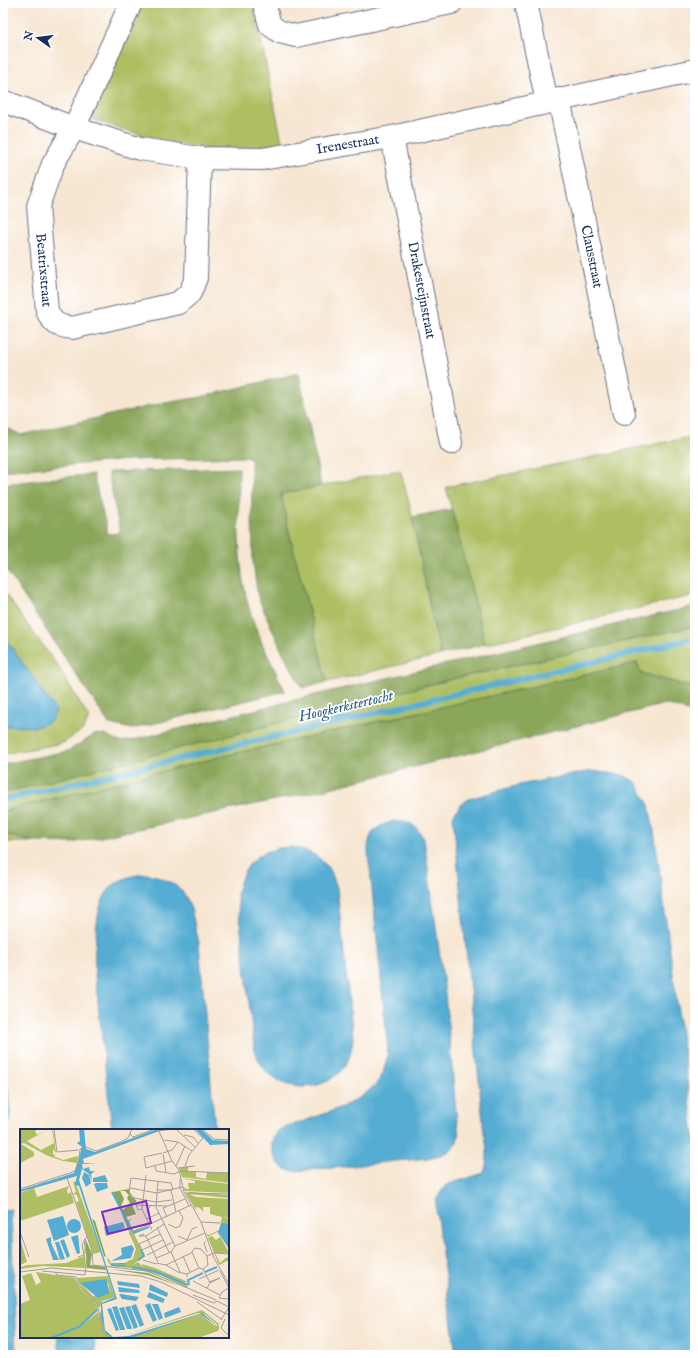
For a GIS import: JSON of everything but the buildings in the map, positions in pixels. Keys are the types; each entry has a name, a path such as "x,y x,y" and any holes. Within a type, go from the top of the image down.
{"street":[{"name":"Beatrixstraat","path":"131,3 74,128 53,164 38,206 47,311 51,321 60,326 72,328 178,303 190,293 196,278 200,158"},
{"path":"264,3 270,25 280,32 296,36 451,3"},
{"name":"Clausstraat","path":"526,3 553,101 624,414"},
{"name":"Irenestraat","path":"3,101 74,128 140,149 200,158 262,159 392,137 695,70"},
{"name":"Drakesteijnstraat","path":"392,137 451,443"}],"green space":[{"path":"141,3 253,3 283,146 252,151 207,149 187,146 148,136 91,119"},
{"path":"299,373 321,486 281,494 289,532 327,682 302,688 281,649 258,597 253,563 251,459 245,457 128,460 3,471 3,426 21,435 159,404 201,397"},
{"path":"695,436 695,595 485,644 446,487"},
{"path":"239,468 239,536 244,587 255,627 285,691 132,729 109,724 3,565 3,484 93,474 108,534 120,533 108,472"},
{"path":"400,470 407,493 430,609 441,655 327,682 289,532 281,494"},
{"path":"452,509 485,644 441,655 433,623 412,517"},
{"path":"3,591 59,668 89,718 83,730 63,743 3,754 3,726 35,727 50,722 56,711 3,635"},
{"path":"695,606 695,626 448,680 3,793 3,764 68,751 96,734 108,736 120,742 133,740 323,693"},
{"path":"695,626 695,688 641,673 637,663 224,756 3,811 3,793 448,680"},
{"path":"637,663 641,673 695,688 695,713 665,704 318,791 72,843 35,842 3,834 3,811 224,756"},
{"path":"3,834 35,842 3,842"}],"water":[{"path":"3,635 56,711 50,722 35,727 3,726"},
{"path":"591,771 623,775 636,782 649,805 655,837 695,1141 695,1355 456,1355 436,1210 436,1200 446,1185 484,1173 487,1153 453,816 460,805 469,799 519,785"},
{"path":"394,821 409,823 418,830 424,839 445,994 458,1128 457,1142 452,1149 447,1152 424,1158 344,1167 303,1170 286,1169 278,1163 272,1151 272,1140 274,1135 285,1127 332,1111 359,1098 377,1083 384,1070 388,1050 368,848 370,837 376,829"},
{"path":"289,847 306,851 320,859 330,871 337,888 353,1039 348,1060 342,1070 324,1083 302,1087 291,1086 271,1076 262,1066 257,1055 254,1046 237,895 239,884 243,875 253,860 268,851"},
{"path":"146,874 157,876 172,883 181,890 191,909 199,943 215,1129 112,1129 95,974 97,922 102,901 107,892 122,880 133,876"},
{"path":"3,1049 10,1112 8,1125 3,1128"},
{"path":"11,1209 16,1355 3,1355 3,1210"},
{"path":"58,1338 94,1338 96,1355 60,1355"}],"waterway":[{"name":"Hoogkerkstertocht","path":"3,800 695,638"}]}
